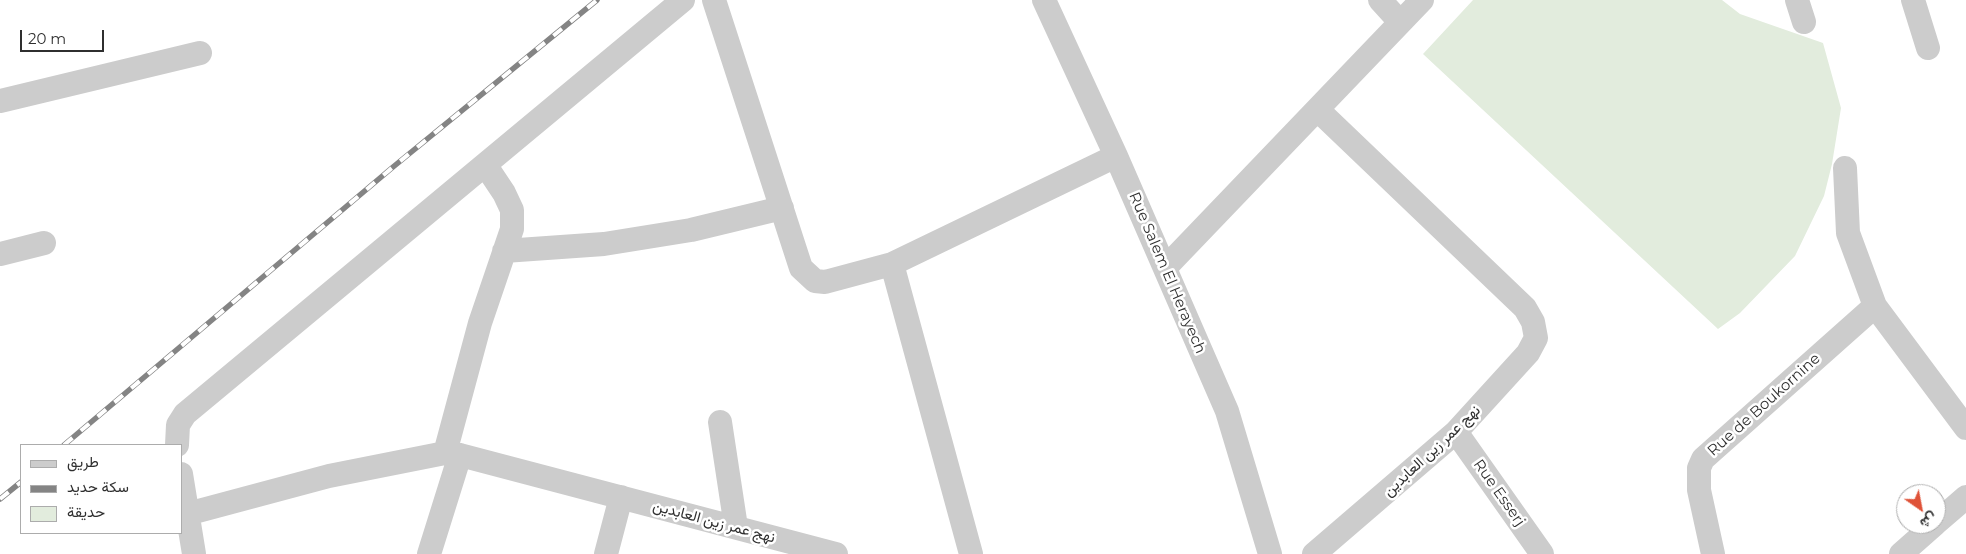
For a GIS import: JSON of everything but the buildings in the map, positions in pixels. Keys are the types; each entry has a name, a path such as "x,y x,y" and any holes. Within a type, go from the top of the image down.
{"street":[{"path":"177,444 178,425 186,414 683,0"},
{"path":"714,0 801,268 815,281 825,282 892,264 1116,156"},
{"name":"Rue Salem El Herayech","path":"1044,0 1166,268 1227,411 1270,554"},
{"path":"1380,0 1400,22"},
{"path":"1166,268 1422,0"},
{"path":"1913,0 1928,48"},
{"path":"0,100 200,53"},
{"name":"نهج عمر زين العابدين","path":"1314,554 1456,432 1528,353 1536,338 1533,322 1525,308 1318,111"},
{"path":"429,554 480,324 512,229 512,210 504,193 486,166"},
{"path":"1845,168 1848,233 1875,306 1966,428"},
{"path":"504,250 604,244 691,230 782,208"},
{"path":"0,254 44,243"},
{"path":"892,264 971,554"},
{"name":"Rue de Boukornine","path":"1713,554 1699,490 1699,468 1703,459 1875,306"},
{"path":"720,422 736,527"},
{"name":"Rue Esserj","path":"1456,432 1542,554"},
{"path":"187,514 328,476 452,454"},
{"name":"نهج عمر زين العابدين","path":"452,454 736,527 827,553"},
{"path":"182,481 194,554"},
{"path":"606,554 621,497"},
{"path":"1946,515 1966,497"},
{"path":"1901,554 1924,534"}],"green space":[{"path":"1473,0 1722,0 1740,14 1823,43 1841,108 1832,164 1824,196 1795,256 1740,313 1718,329 1423,54"}],"railway":[{"path":"65,444 393,167 597,0"},
{"path":"0,499 20,483"}]}
